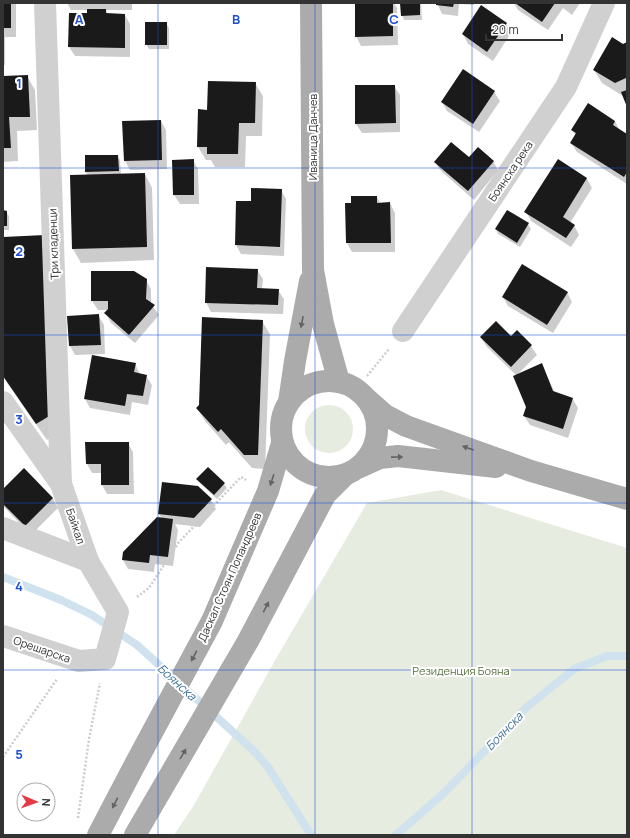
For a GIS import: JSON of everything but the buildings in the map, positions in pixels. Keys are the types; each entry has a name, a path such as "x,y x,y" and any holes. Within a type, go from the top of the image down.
{"main road":[{"name":"Иваница Данчев","path":"310,3 313,270 323,324 339,382"},
{"name":"Иваница Данчев","path":"289,402 295,361 313,270"},
{"path":"531,471 398,456 380,458 336,478 322,477 302,470 290,458 282,443 281,428 283,414 289,402 302,389 312,384 326,381 348,384 356,389 385,415 406,426 531,471 627,500"},
{"path":"135,835 164,788 248,641 325,495 370,456 376,442 378,427 375,415 368,400"},
{"name":"Даскал Стоян Попандреев","path":"98,835 212,621 268,491 282,443"}],"street":[{"name":"Три кладенци","path":"45,3 62,484"},
{"name":"Боянска река","path":"403,331 566,87 604,3"},
{"name":"Байкал","path":"3,402 62,484 88,561 118,612"},
{"path":"3,528 88,561"},
{"path":"105,659 118,612"},
{"name":"Орешарска","path":"3,636 79,661 105,659"}],"path":[{"path":"365,378 403,331"},
{"path":"118,612 149,588 178,542 241,477"},
{"path":"78,820 89,739 105,659"},
{"path":"3,757 56,680 79,661"}],"green space":[{"path":"329,405 338,407 346,412 351,420 353,429 351,438 346,446 338,451 329,453 320,451 312,446 307,438 305,429 307,420 312,412 320,407"},
{"name":"Резиденция Бояна","path":"441,490 627,548 627,835 174,835 194,805 277,657 367,503"}],"waterway":[{"name":"Боянска","path":"3,577 61,600 92,615 137,645 253,750 268,767 311,835"},
{"name":"Боянска","path":"396,835 444,793 527,707 574,669 607,656 627,656"}]}
